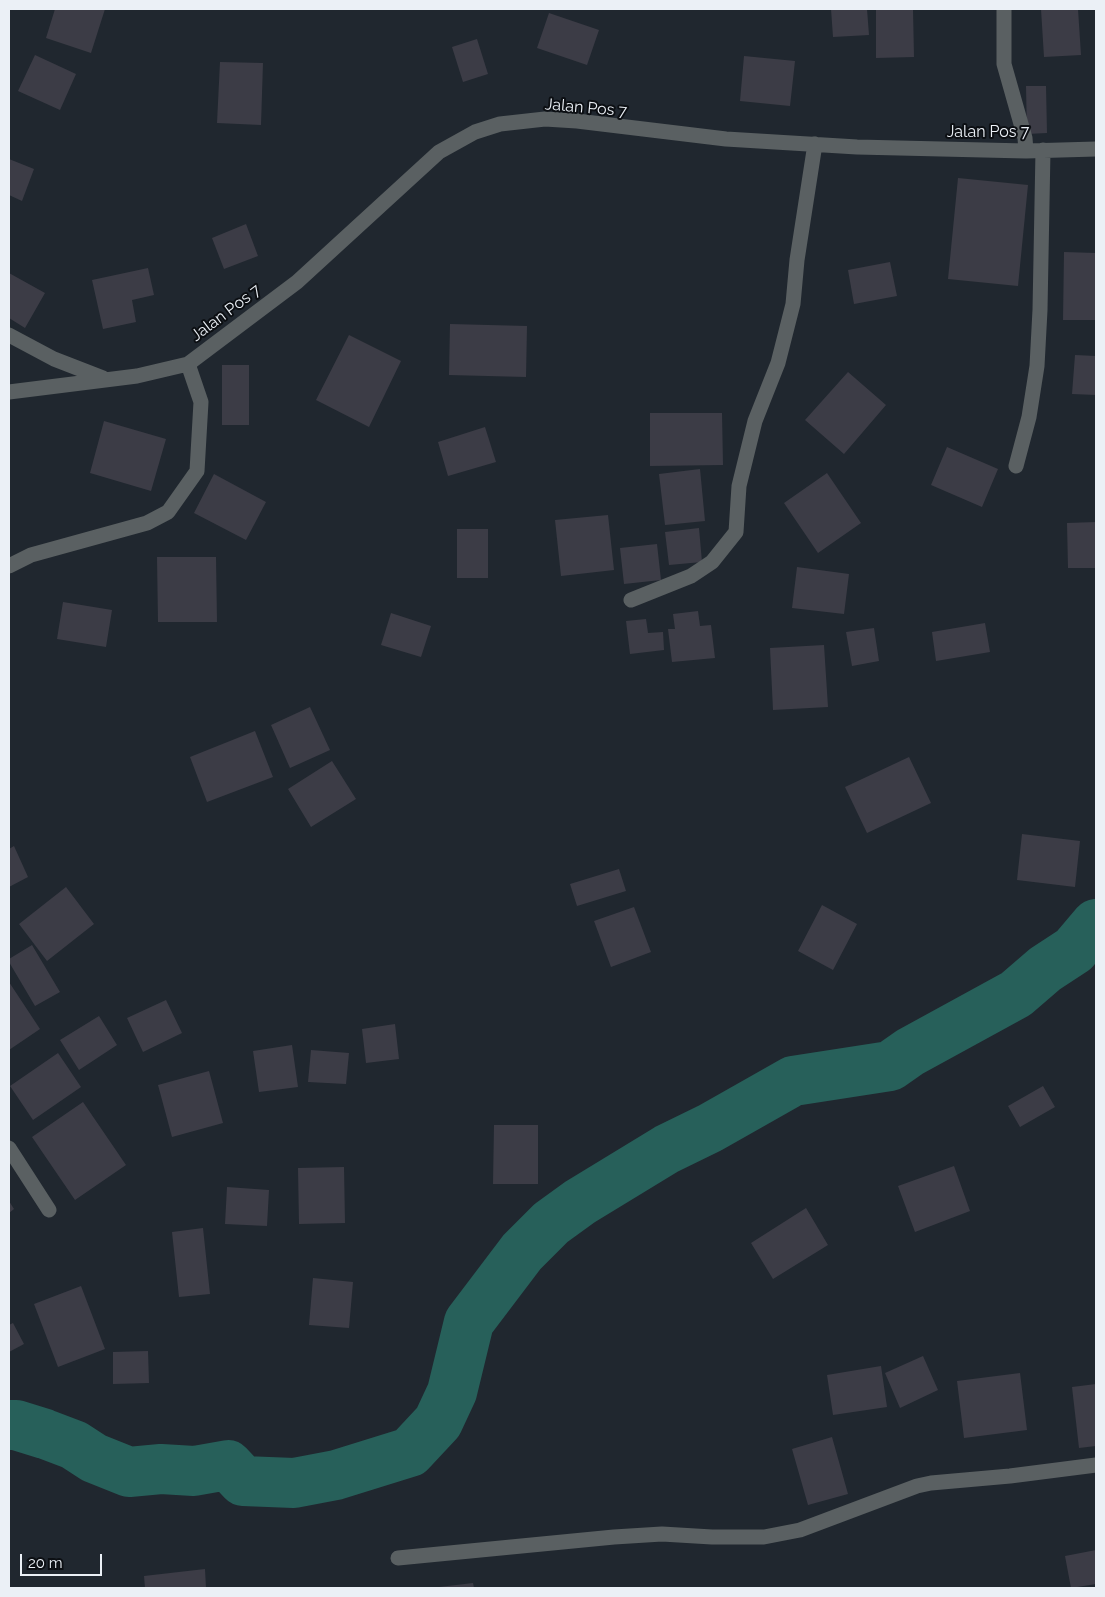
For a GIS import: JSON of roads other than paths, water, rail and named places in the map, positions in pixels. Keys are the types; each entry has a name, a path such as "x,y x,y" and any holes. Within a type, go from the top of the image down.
{"street":[{"path":"1004,9 1004,64 1025,138 1026,151"},
{"name":"Jalan Pos 7","path":"9,392 137,376 188,364 297,282 439,152 475,132 500,124 544,119 726,139 926,150 1026,151 1096,149"},
{"path":"631,600 691,576 712,562 727,546 736,532 740,486 755,421 778,363 793,304 797,260 814,144"},
{"path":"1016,466 1029,417 1037,366 1043,150"},
{"path":"9,336 54,359 105,379"},
{"path":"9,566 31,555 147,523 168,512 197,471 201,402 188,364"},
{"path":"9,1148 49,1210"},
{"path":"398,1558 662,1534 712,1537 764,1537 800,1530 917,1486 1096,1464"}],"waterway":[{"path":"9,1425 16,1425 74,1445 94,1458 129,1472 161,1469 194,1471 228,1465 243,1481 294,1483 336,1475 410,1452 438,1422 452,1392 469,1322 522,1252 551,1223 580,1202 667,1149 710,1128 793,1081 890,1066 910,1052 1016,994 1045,969 1074,950 1096,924"}]}
